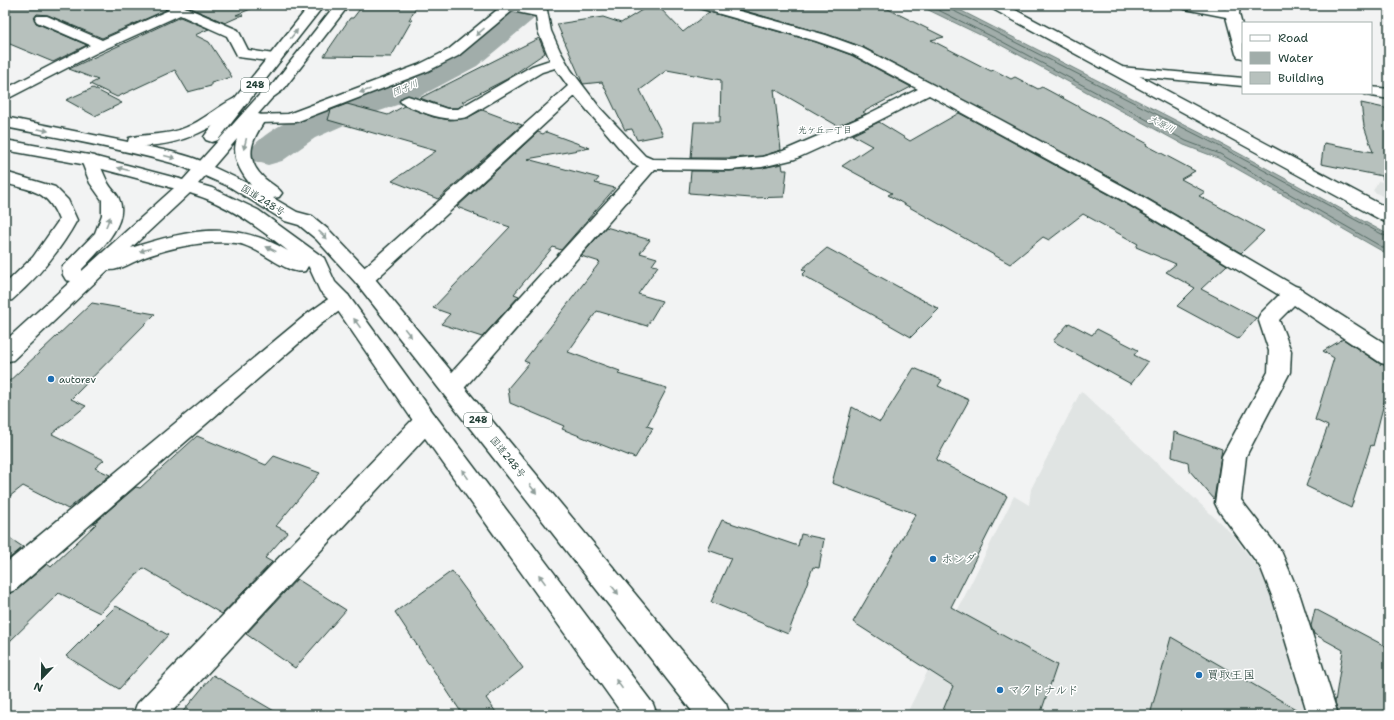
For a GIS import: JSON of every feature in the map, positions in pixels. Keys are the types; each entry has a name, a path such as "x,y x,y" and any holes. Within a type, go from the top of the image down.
{"main road":[{"name":"248","path":"198,166 241,101 317,5"},
{"name":"248","path":"180,184 267,95 278,87 342,5"},
{"path":"704,5 821,38 857,51 1156,212 1294,294 1389,357"},
{"path":"996,5 1389,217"},
{"path":"1185,5 1202,10 1232,10 1242,50"},
{"path":"259,118 290,119 423,68 454,53 510,6 542,13 542,25 558,62 575,88 638,160 650,164 730,164 762,162 788,155 868,120 929,89"},
{"path":"5,95 48,69 175,7 233,33 243,54 275,58"},
{"path":"42,19 100,44"},
{"path":"408,101 445,114 461,114 537,69 558,62"},
{"path":"1120,71 1242,82"},
{"name":"248","path":"278,87 278,95 248,133 243,148 247,166 252,176 266,189 301,211 305,220"},
{"path":"364,279 575,88"},
{"path":"1372,92 1389,94"},
{"path":"5,122 98,141 158,141 178,136 212,122 241,101"},
{"name":"国道248号","path":"98,141 150,152 198,166 236,183 291,217 305,220 323,235 364,279 715,715"},
{"name":"国道248号","path":"5,145 89,160 206,192 252,214 317,263 334,293 426,421 642,715"},
{"path":"78,278 72,267 104,234 111,215 111,200 99,183 89,160"},
{"path":"452,387 650,164"},
{"path":"5,177 49,191 62,204 68,220 57,240 35,269 5,295"},
{"path":"5,338 78,278 180,184"},
{"path":"5,354 78,278 133,254 183,241 213,237 240,237 273,249 334,293 314,319 5,581"},
{"path":"1294,294 1268,318 1280,351 1279,372 1234,456 1228,503 1271,560 1286,596 1323,715"},
{"path":"148,715 426,421"}],"shaded area":[{"path":"1378,181 1389,183 1389,200 1373,191"},
{"path":"1081,391 1232,534 1282,599 1313,715 906,715 1014,496 1029,505 1031,489"}],"water":[{"name":"大原川","path":"918,5 950,5 1218,142 1389,235 1389,255 1218,158 1184,145 999,44"}],"building":[{"path":"5,5 161,5 166,10 102,38 48,15 37,14 34,18 36,23 87,45 53,62 5,42"},
{"path":"184,5 258,6 236,15 243,15 225,23"},
{"path":"363,5 417,5 409,20 412,20 391,57 324,56 350,18 353,18"},
{"path":"650,5 657,5 683,32 709,12 816,42 851,55 911,87 863,112 866,114 838,126 774,89 781,150 762,156 691,158 694,122 720,122 721,80 667,70 640,90 663,135 637,140 632,129 625,130 602,82 583,84 557,24 603,17 621,23"},
{"path":"724,5 880,5 944,37 931,40 991,71 994,70 1011,79 1015,77 1038,89 1042,87 1195,171 1181,179 1205,192 1199,196 1264,231 1241,253 1135,191 863,47 826,34"},
{"path":"180,17 209,29 195,35 209,42 232,77 211,83 211,86 188,92 175,70 117,97 90,84 98,80 69,69"},
{"path":"539,38 545,53 507,79 462,102 465,103 458,108 447,108 420,98"},
{"path":"93,88 122,103 95,116 66,100"},
{"path":"1361,103 1389,109 1389,188 1386,188 1382,176 1321,164 1324,143 1373,152 1364,126"},
{"path":"347,104 388,115 404,106 433,117 450,120 467,118 482,110 522,125 438,199 392,181 436,151 328,120 331,110"},
{"path":"959,113 1121,201 1227,265 1201,289 1256,318 1238,339 1177,306 1195,288 1166,272 1176,264 1136,247 1138,244 1083,214 1049,240 1043,237 1010,264 888,195 892,193 842,166 872,146 852,135 879,122 910,141"},
{"path":"538,132 543,134 546,132 590,148 527,159 599,178 595,183 615,188 561,250 553,247 514,294 519,296 482,337 441,324 450,314 433,308 510,227 474,215 475,214 457,207"},
{"path":"782,164 783,170 787,170 784,197 751,198 689,193 691,171 730,171 762,168"},
{"path":"606,227 650,240 640,253 657,258 652,265 658,266 638,294 662,301 647,326 597,311 568,352 620,371 618,374 667,388 647,426 653,428 635,458 562,429 564,426 510,403 508,388 529,363 524,361 600,262 581,256"},
{"path":"827,248 939,309 911,337 802,275 806,271 802,269"},
{"name":"autorev","path":"92,303 155,314 71,399 86,406 52,434 104,460 95,468 110,475 68,509 23,486 5,500 5,385"},
{"path":"1069,323 1092,335 1097,329 1138,350 1134,355 1148,362 1131,384 1053,341"},
{"path":"1343,339 1380,364 1389,366 1389,384 1373,446 1371,445 1351,508 1306,486 1328,426 1315,420 1334,358 1323,351"},
{"path":"914,368 942,380 938,386 969,400 936,460 1007,496 951,607 1057,665 1040,715 941,715 953,686 853,622 916,514 832,483 852,407 880,422"},
{"path":"1174,432 1222,449 1214,499 1189,470 1188,462 1172,457"},
{"path":"197,436 266,465 274,456 320,473 276,526 288,532 265,558 272,562 222,614 143,568 100,613 59,593 5,646 5,595 16,591 47,564 51,567 96,524 94,523 136,487 140,488"},
{"path":"722,520 798,546 801,534 824,539 819,568 813,567 788,634 711,602 731,558 708,550"},
{"path":"5,535 23,547 5,562"},
{"path":"452,571 523,668 486,698 498,715 463,715 395,612"},
{"path":"297,579 346,610 295,668 246,634"},
{"path":"116,606 168,635 119,689 66,656"},
{"path":"1315,609 1389,648 1389,715 1339,715 1335,702 1343,650 1314,634 1311,626"},
{"name":"買取王国","path":"1171,637 1306,715 1150,715"},
{"path":"213,675 281,715 180,715"}],"waterway":[{"name":"団子川","path":"268,153 301,130 347,110 404,90 465,59 531,5"}],"place":[{"name":"autorev","path":"51,379"},
{"name":"ホンダ","path":"933,559"},
{"name":"買取王国","path":"1199,675"},
{"name":"マクドナルド","path":"1000,690"}],"district":[{"name":"光ケ丘一丁目","path":"825,130"}]}
